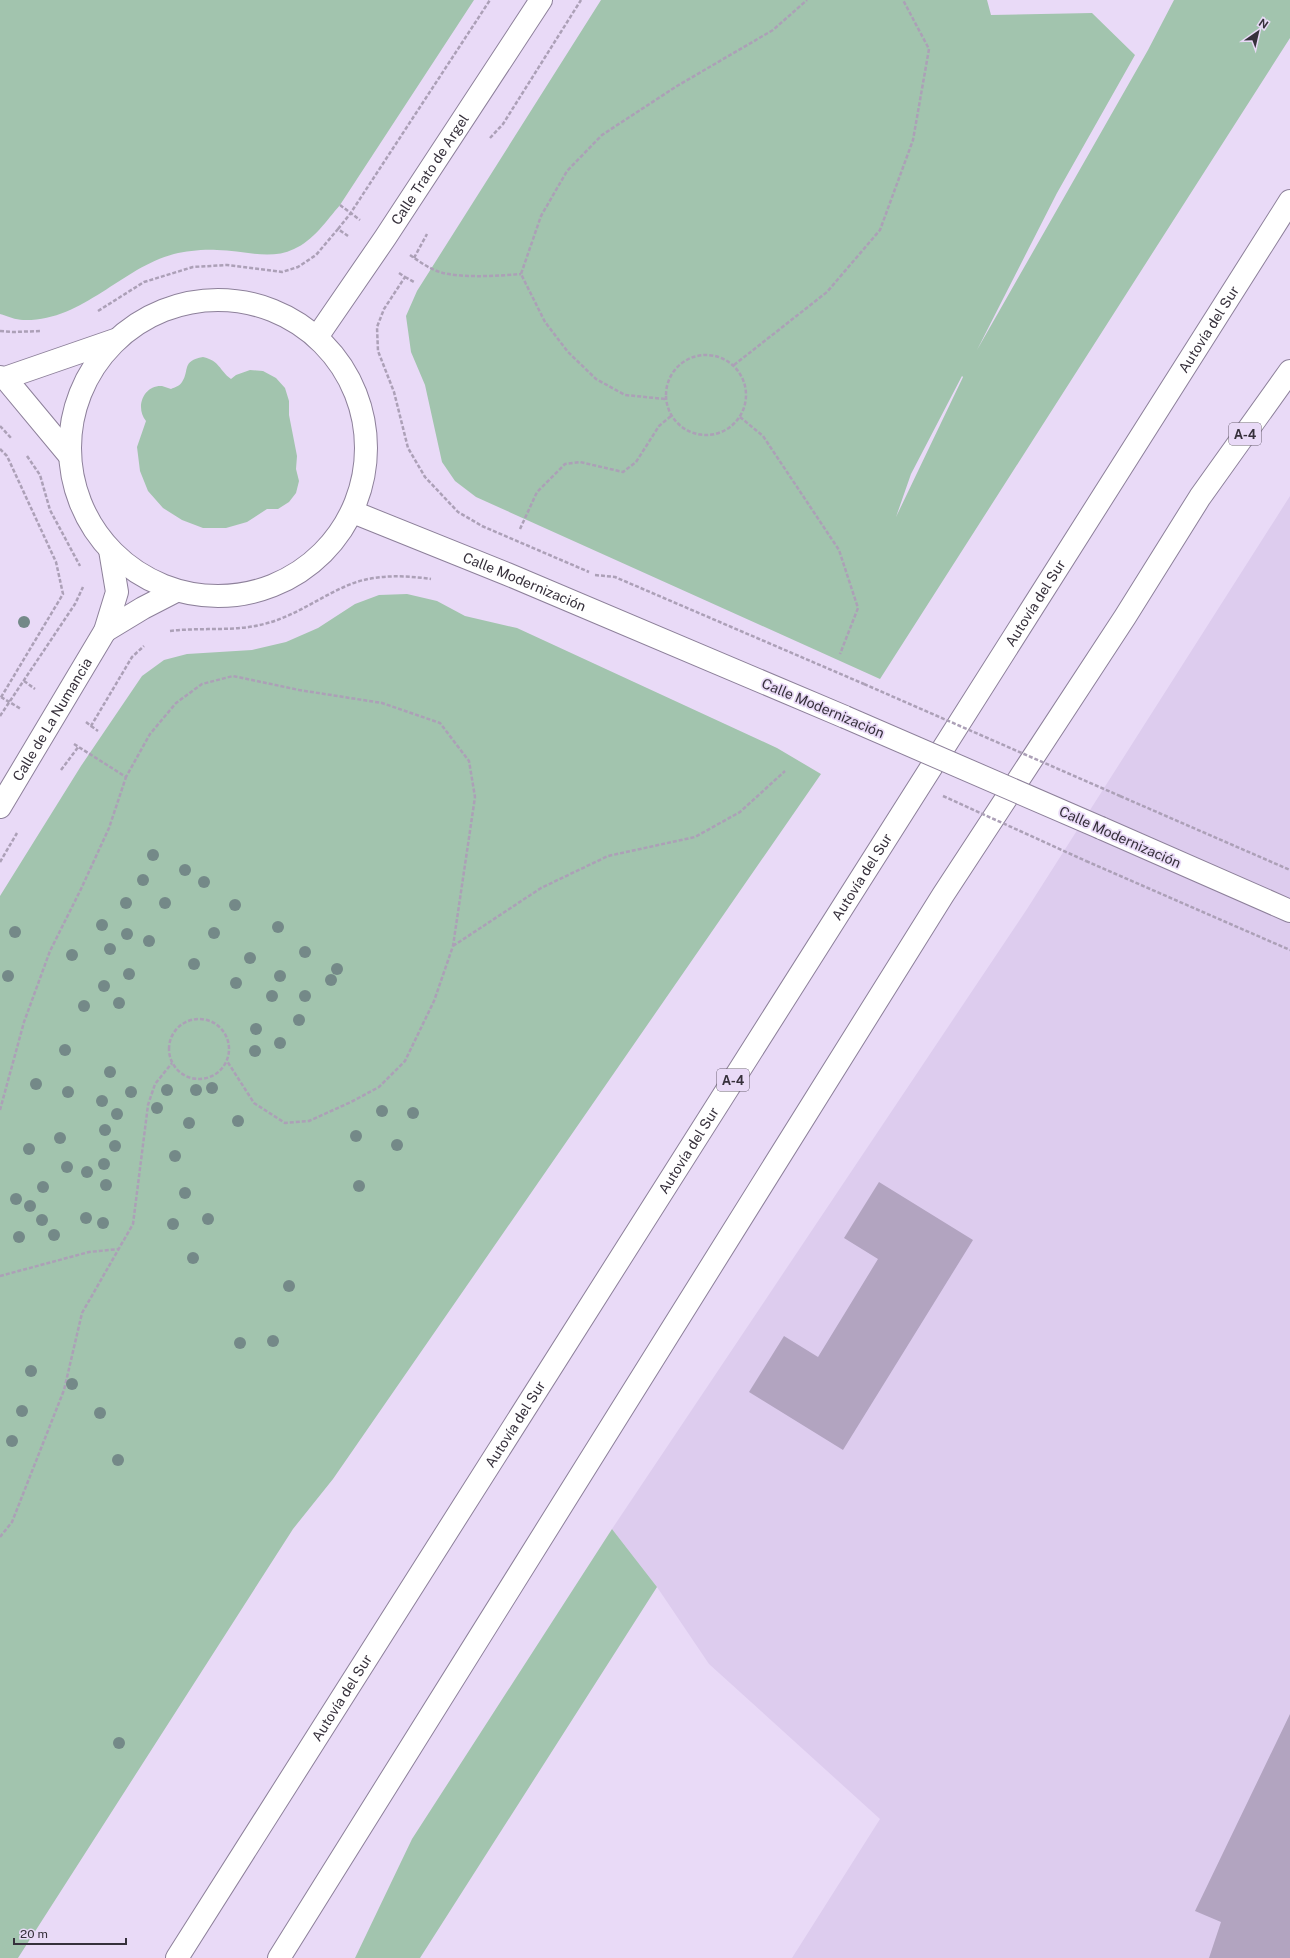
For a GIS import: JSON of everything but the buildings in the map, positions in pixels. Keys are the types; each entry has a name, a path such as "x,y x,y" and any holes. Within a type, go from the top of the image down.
{"main road":[{"name":"Calle Trato de Argel","path":"317,337 385,238 541,0"},
{"name":"Autovía del Sur","path":"177,1958 1290,201"},
{"path":"194,301 238,301 281,313 317,337 348,374 364,419 366,466 353,512 330,547 298,574 259,591 218,597 176,591 140,575 110,550 86,515 75,489 69,455 72,423 80,392 95,364 116,340 152,314 194,301"},
{"path":"69,455 3,377 116,340"},
{"path":"1200,497 1290,355"},
{"name":"A-4","path":"282,1955 943,895 1121,623 1200,497 1290,371"},
{"name":"Calle Modernización","path":"353,512 507,574 845,717 1290,911"},
{"name":"Calle de La Numancia","path":"0,807 105,631 118,592 110,550"},
{"name":"Calle de La Numancia","path":"105,631 143,608 176,591"}],"path":[{"path":"338,229 350,214 490,0"},
{"path":"665,399 625,396 596,379 568,352 545,322 521,274 541,216 567,171 602,135 677,86 773,30 807,0"},
{"path":"734,365 827,292 880,230 913,140 930,49 904,0"},
{"path":"340,205 350,214 424,265 443,273 490,276 521,274"},
{"path":"405,277 414,282"},
{"path":"708,354 722,357 734,365 742,377 746,390 746,404 740,417 731,427 719,433 706,436 692,433 680,426 671,416 665,399 666,385 672,372 681,362 694,356 708,354"},
{"path":"520,529 538,492 565,464 580,462 624,472 636,462 659,426 671,416"},
{"path":"740,417 763,436 840,550 858,608 840,654"},
{"path":"0,426 13,439"},
{"path":"0,449 7,456 56,562 63,594 0,699"},
{"path":"23,451 40,475 50,510 82,571"},
{"path":"168,631 196,628 236,628 264,624 287,617 345,586 379,577 407,575 435,579"},
{"path":"615,576 1290,870"},
{"path":"0,716 75,604 83,587 83,579"},
{"path":"91,726 132,657 148,641"},
{"path":"0,1110 24,1022 50,951 82,889 109,828 126,777 150,734 176,703 202,684 233,676 299,690 382,703 440,723 469,761 475,797 453,946 434,1001 405,1061 378,1087 351,1102 309,1121 285,1124 254,1103 227,1061"},
{"path":"24,681 98,731"},
{"path":"85,751 126,777"},
{"path":"453,946 541,888 608,856 695,837 740,812 785,772"},
{"path":"941,795 1086,861 1290,950"},
{"path":"198,1018 212,1022 224,1032 228,1041 229,1050 227,1061 222,1069 214,1075 196,1079 186,1076 178,1071 172,1063 169,1048 173,1033 183,1023 198,1018"},
{"path":"0,1537 12,1522 64,1390 82,1313 133,1224 148,1105 155,1084 172,1063"},
{"path":"0,1276 89,1252 119,1249"}],"shaded area":[{"path":"1290,496 1290,1958 792,1958 880,1819 709,1664 657,1587 612,1529 1027,909"}],"green space":[{"path":"0,0 474,0 340,205 319,230 307,241 294,249 266,255 227,250 196,250 174,254 136,270 83,304 44,318 23,320 14,319 0,314"},
{"path":"601,0 987,0 991,15 1092,13 1135,55 1057,193 977,350 1148,50 1174,0 1290,0 1290,38 880,679 476,497 455,481 442,462 425,385 411,352 406,316 417,291","holes":["962,376 963,377 896,517 911,474"]},
{"path":"203,357 216,363 231,379 236,375 250,370 263,371 276,378 285,388 289,401 289,415 297,456 296,469 299,481 296,493 289,502 278,509 267,509 247,522 226,528 203,528 182,520 163,508 148,491 140,471 137,447 146,421 141,410 143,398 150,389 155,387 162,386 171,389 179,385 184,378 187,366 192,361"},
{"path":"407,594 437,601 465,616 517,628 777,748 821,774 333,1479 293,1529 18,1958 0,1958 0,896 81,766 142,676 164,660 187,654 252,650 286,642 318,628 355,604 379,595"},
{"path":"612,1529 657,1587 420,1958 355,1958 412,1839"}]}
